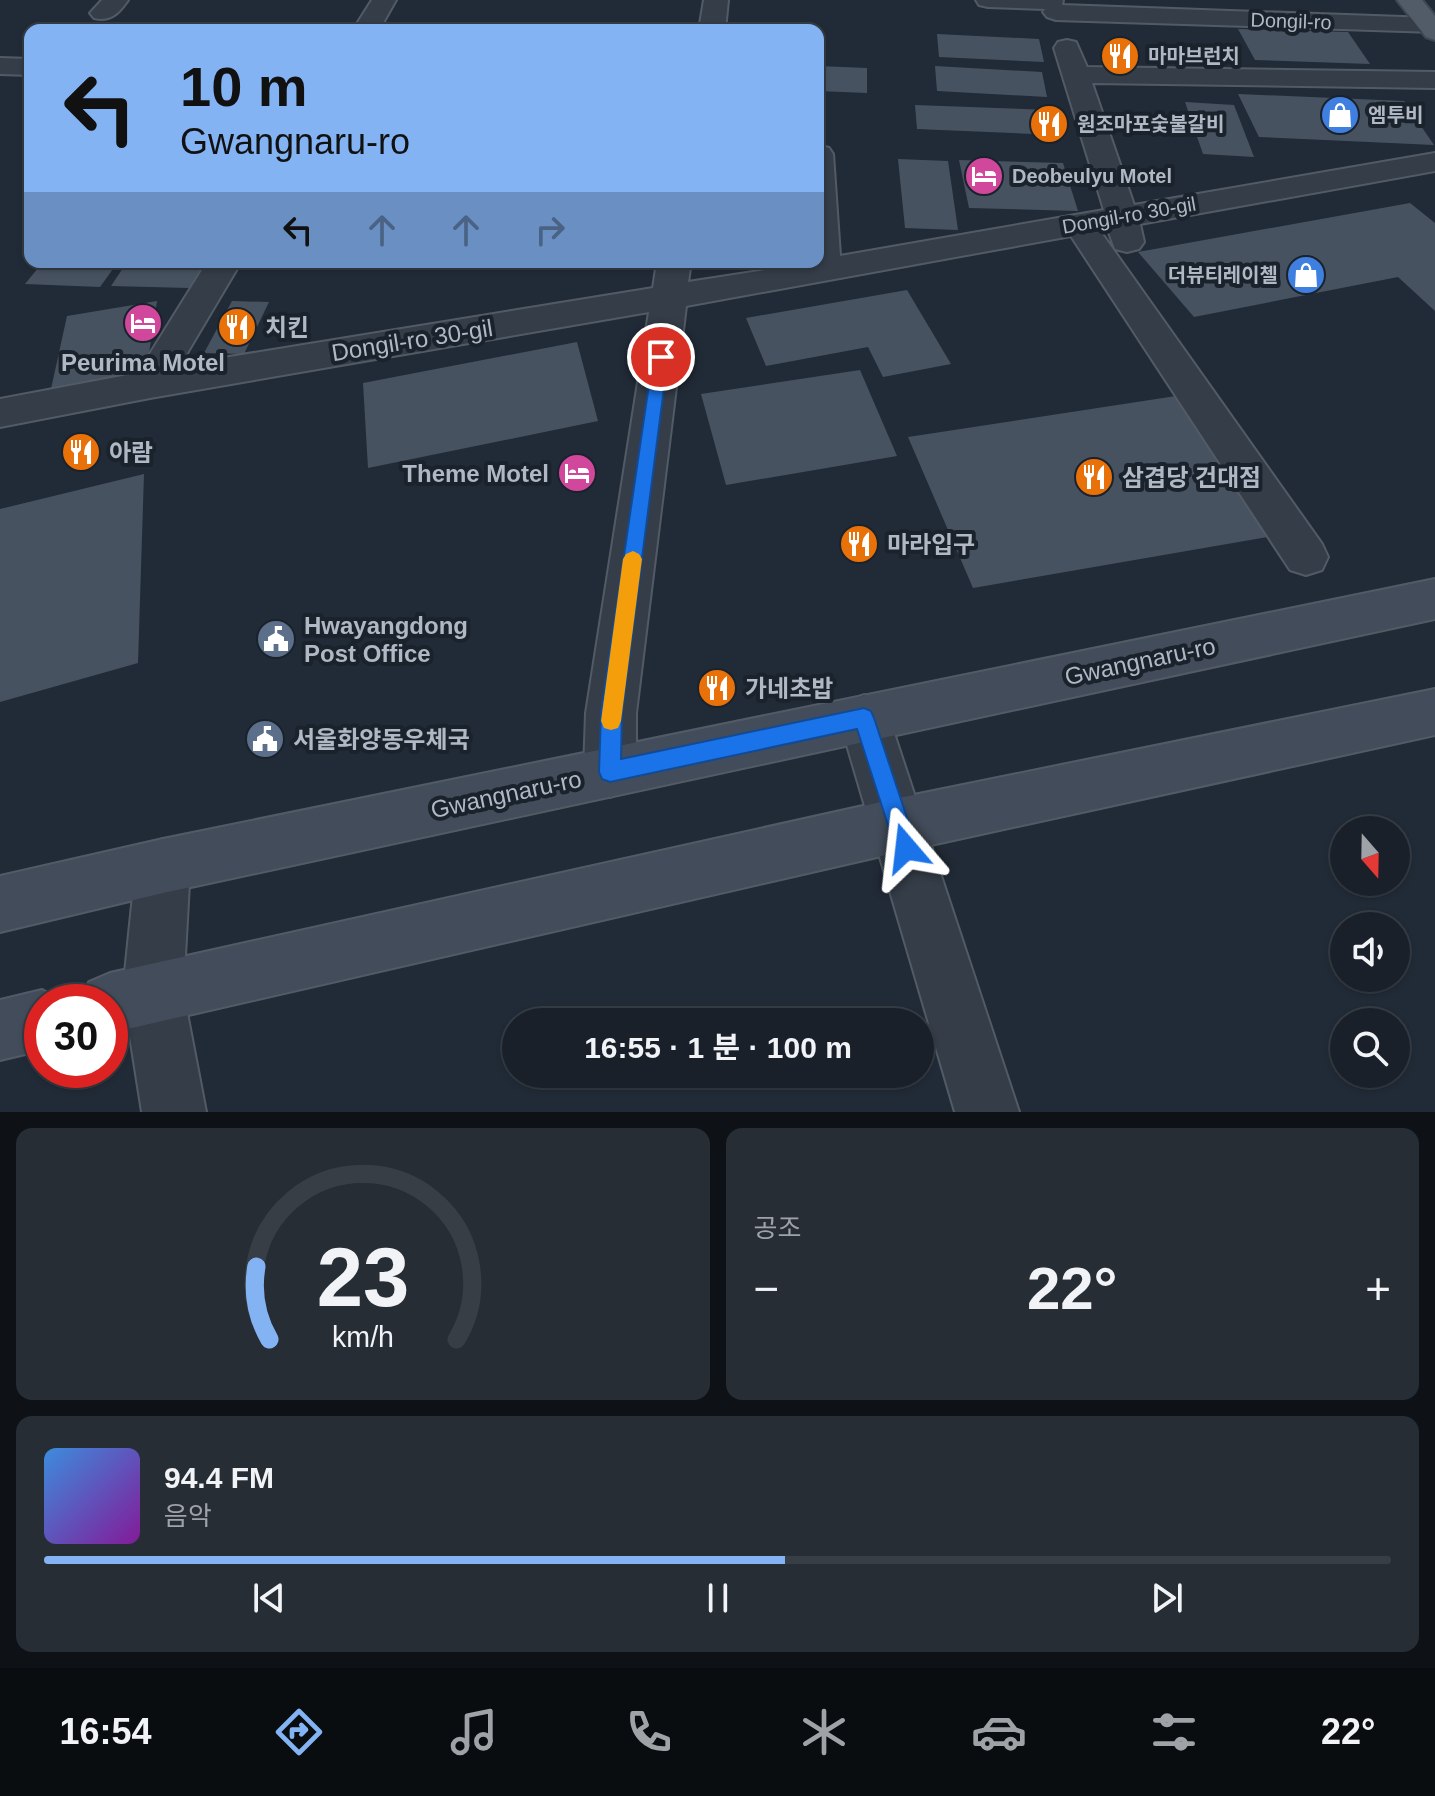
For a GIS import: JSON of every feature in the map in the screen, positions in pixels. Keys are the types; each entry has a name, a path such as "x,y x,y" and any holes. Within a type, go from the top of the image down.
{"main road":[{"name":"Dongil-ro","path":"1409,0 1432,29"},
{"name":"Gwangnaru-ro","path":"0,904 163,866 1435,599"},
{"path":"132,997 899,825 1435,712"},
{"path":"0,1030 24,1024"}],"street":[{"path":"370,24 384,0"},
{"path":"713,24 716,0"},
{"name":"Dongil-ro","path":"988,0 1432,29"},
{"path":"1053,5 1122,216 1141,315"},
{"path":"0,66 24,67"},
{"path":"1075,75 1435,80"},
{"name":"Dongil-ro 30-gil","path":"0,413 672,280 824,269 1435,162"},
{"path":"1079,224 1306,557"},
{"path":"150,384 220,268"},
{"path":"610,772 611,713 672,280"},
{"path":"864,718 987,1112"},
{"path":"163,866 132,997 174,1112"}],"building":[{"path":"1238,29 1348,32 1370,64 1255,60"},
{"path":"937,34 1039,39 1044,62 939,57"},
{"path":"824,66 867,68 867,93 824,91"},
{"path":"935,66 1042,72 1047,97 937,91"},
{"path":"1238,94 1404,101 1434,145 1259,137"},
{"path":"1185,102 1234,105 1254,157 1203,154"},
{"path":"915,105 1051,110 1057,135 917,129"},
{"path":"898,159 948,161 958,230 905,228"},
{"path":"959,160 1063,163 1078,211 969,208"},
{"path":"1410,203 1435,223 1435,311 1398,277 1194,317 1138,252"},
{"path":"38,268 114,268 100,287 25,284"},
{"path":"123,268 201,268 189,288 111,286"},
{"path":"907,290 951,364 883,377 868,347 766,366 746,318"},
{"path":"157,301 148,360 124,377 51,389 67,316"},
{"name":"치킨","path":"232,301 269,302 244,354 204,353"},
{"path":"577,342 598,421 368,468 363,383"},
{"path":"860,370 897,456 726,485 701,394"},
{"path":"1176,396 1273,536 973,588 908,437"},
{"path":"144,474 138,663 0,702 0,509"}],"slow traffic":[{"path":"611,721 633,559"}],"place":[{"name":"마마브런치","path":"1120,56"},
{"name":"엠투비","path":"1340,115"},
{"name":"원조마포숯불갈비","path":"1049,124"},
{"name":"Deobeulyu Motel","path":"984,176"},
{"name":"더뷰티레이첼","path":"1306,275"},
{"name":"Peurima Motel","path":"143,323"},
{"name":"치킨","path":"237,327"},
{"name":"아람","path":"81,452"},
{"name":"Theme Motel","path":"577,473"},
{"name":"삼겹당 건대점","path":"1094,477"},
{"name":"마라입구","path":"859,544"},
{"name":"Hwayangdong Post Office","path":"276,639"},
{"name":"가네초밥","path":"717,688"},
{"name":"서울화양동우체국","path":"265,739"}],"route":[{"path":"661,357 611,713 610,772 864,718 906,848"}]}
